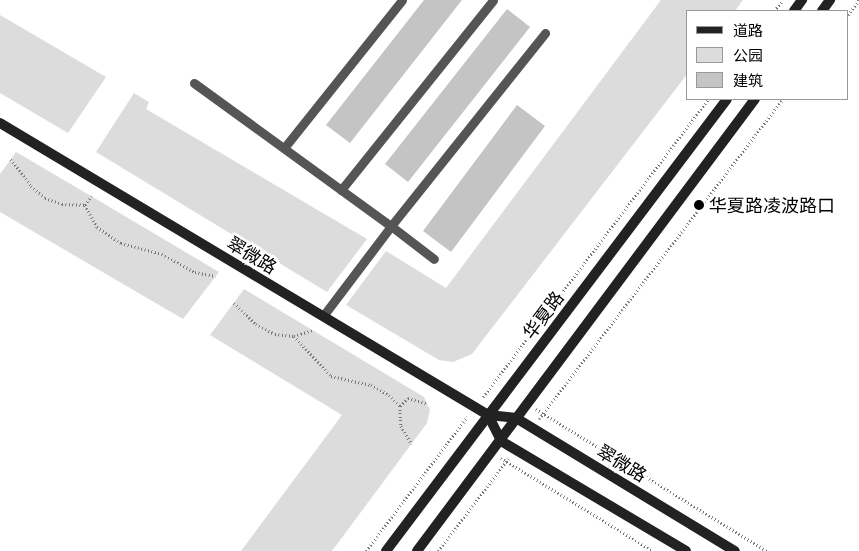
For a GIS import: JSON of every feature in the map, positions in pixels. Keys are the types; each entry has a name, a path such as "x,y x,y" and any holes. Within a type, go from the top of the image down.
{"street":[{"name":"华夏路","path":"386,551 726,100"},
{"path":"417,551 754,100"},
{"name":"翠微路","path":"0,124 488,415 516,418 735,551"},
{"path":"488,415 501,441 686,551"}],"lane":[{"path":"284,148 402,0"},
{"path":"341,190 493,0"},
{"path":"323,316 391,226 545,33"},
{"path":"194,83 434,259"}],"path":[{"path":"775,10 783,0"},
{"path":"849,14 859,0"},
{"path":"366,551 707,100"},
{"path":"532,427 783,100"},
{"path":"11,159 31,186 45,198 62,204 85,205"},
{"path":"85,205 91,196"},
{"path":"85,205 97,227 121,243 162,254 195,272 216,276"},
{"path":"234,303 256,324 275,334 294,336 312,330"},
{"path":"294,336 330,376 371,385 400,406"},
{"path":"493,383 506,391"},
{"path":"412,444 401,426 400,406 408,398 426,403"},
{"path":"527,403 767,551"},
{"path":"458,429 471,438"},
{"path":"438,551 516,450"},
{"path":"492,452 653,551"}],"green space":[{"path":"661,0 743,0 736,10 686,10 686,76 472,354 453,362 439,360 346,305 386,251 446,288"},
{"path":"0,15 106,77 68,133 0,93"},
{"path":"134,93 149,102 146,109 367,239 327,292 96,152"},
{"path":"16,152 219,272 183,319 0,212 0,174"},
{"path":"244,289 424,397 430,410 427,423 332,551 241,551 342,415 210,335"}],"building":[{"path":"424,0 462,0 350,143 326,125"},
{"path":"507,9 530,27 408,182 385,164"},
{"path":"517,105 545,126 451,252 423,231"}],"place":[{"name":"华夏路凌波路口","path":"699,205"}]}
